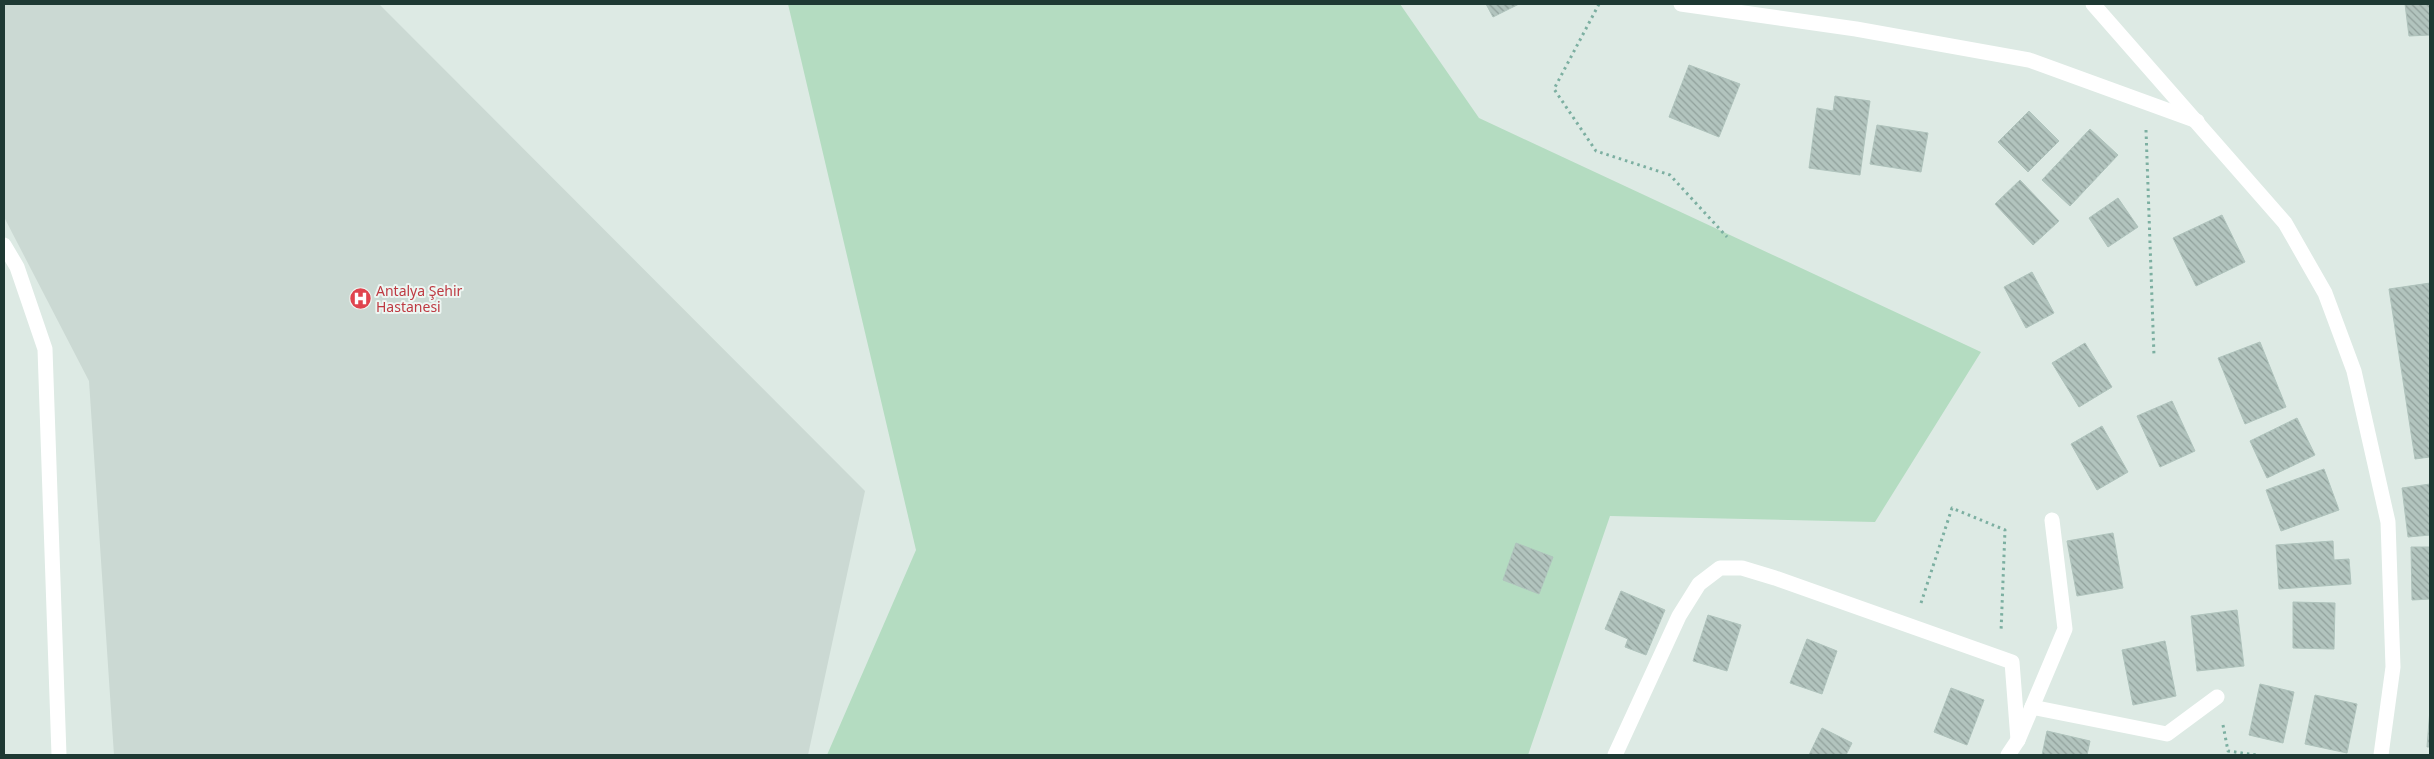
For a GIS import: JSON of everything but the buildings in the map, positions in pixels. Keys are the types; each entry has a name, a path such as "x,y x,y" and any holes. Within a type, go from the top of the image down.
{"street":[{"path":"1681,4 1856,29 2029,60 2198,121"},
{"path":"2093,4 2198,121 2285,223 2325,293 2354,371 2388,522 2393,667 2381,755"},
{"path":"4,245 17,267 45,349 59,755"},
{"path":"2008,755 2018,740 2065,628 2052,520"},
{"path":"1615,755 1679,616 1699,584 1720,568 1742,568 2012,662 2018,740"},
{"path":"2032,707 2167,734 2217,697"}],"path":[{"path":"1599,4 1554,89 1596,151 1670,175 1727,237"},
{"path":"2145,102 2154,356"},
{"path":"1913,627 1952,508 2005,530 2000,658"},
{"path":"2228,751 2256,755"}],"shaded area":[{"name":"Antalya Şehir Hastanesi","path":"4,4 379,4 865,491 808,755 114,755 89,381 4,217"}],"green space":[{"path":"788,4 1400,4 1479,118 1981,352 1875,522 1610,516 1528,755 827,755 916,550"}],"place":[{"name":"Antalya Şehir Hastanesi","path":"360,299"}]}
